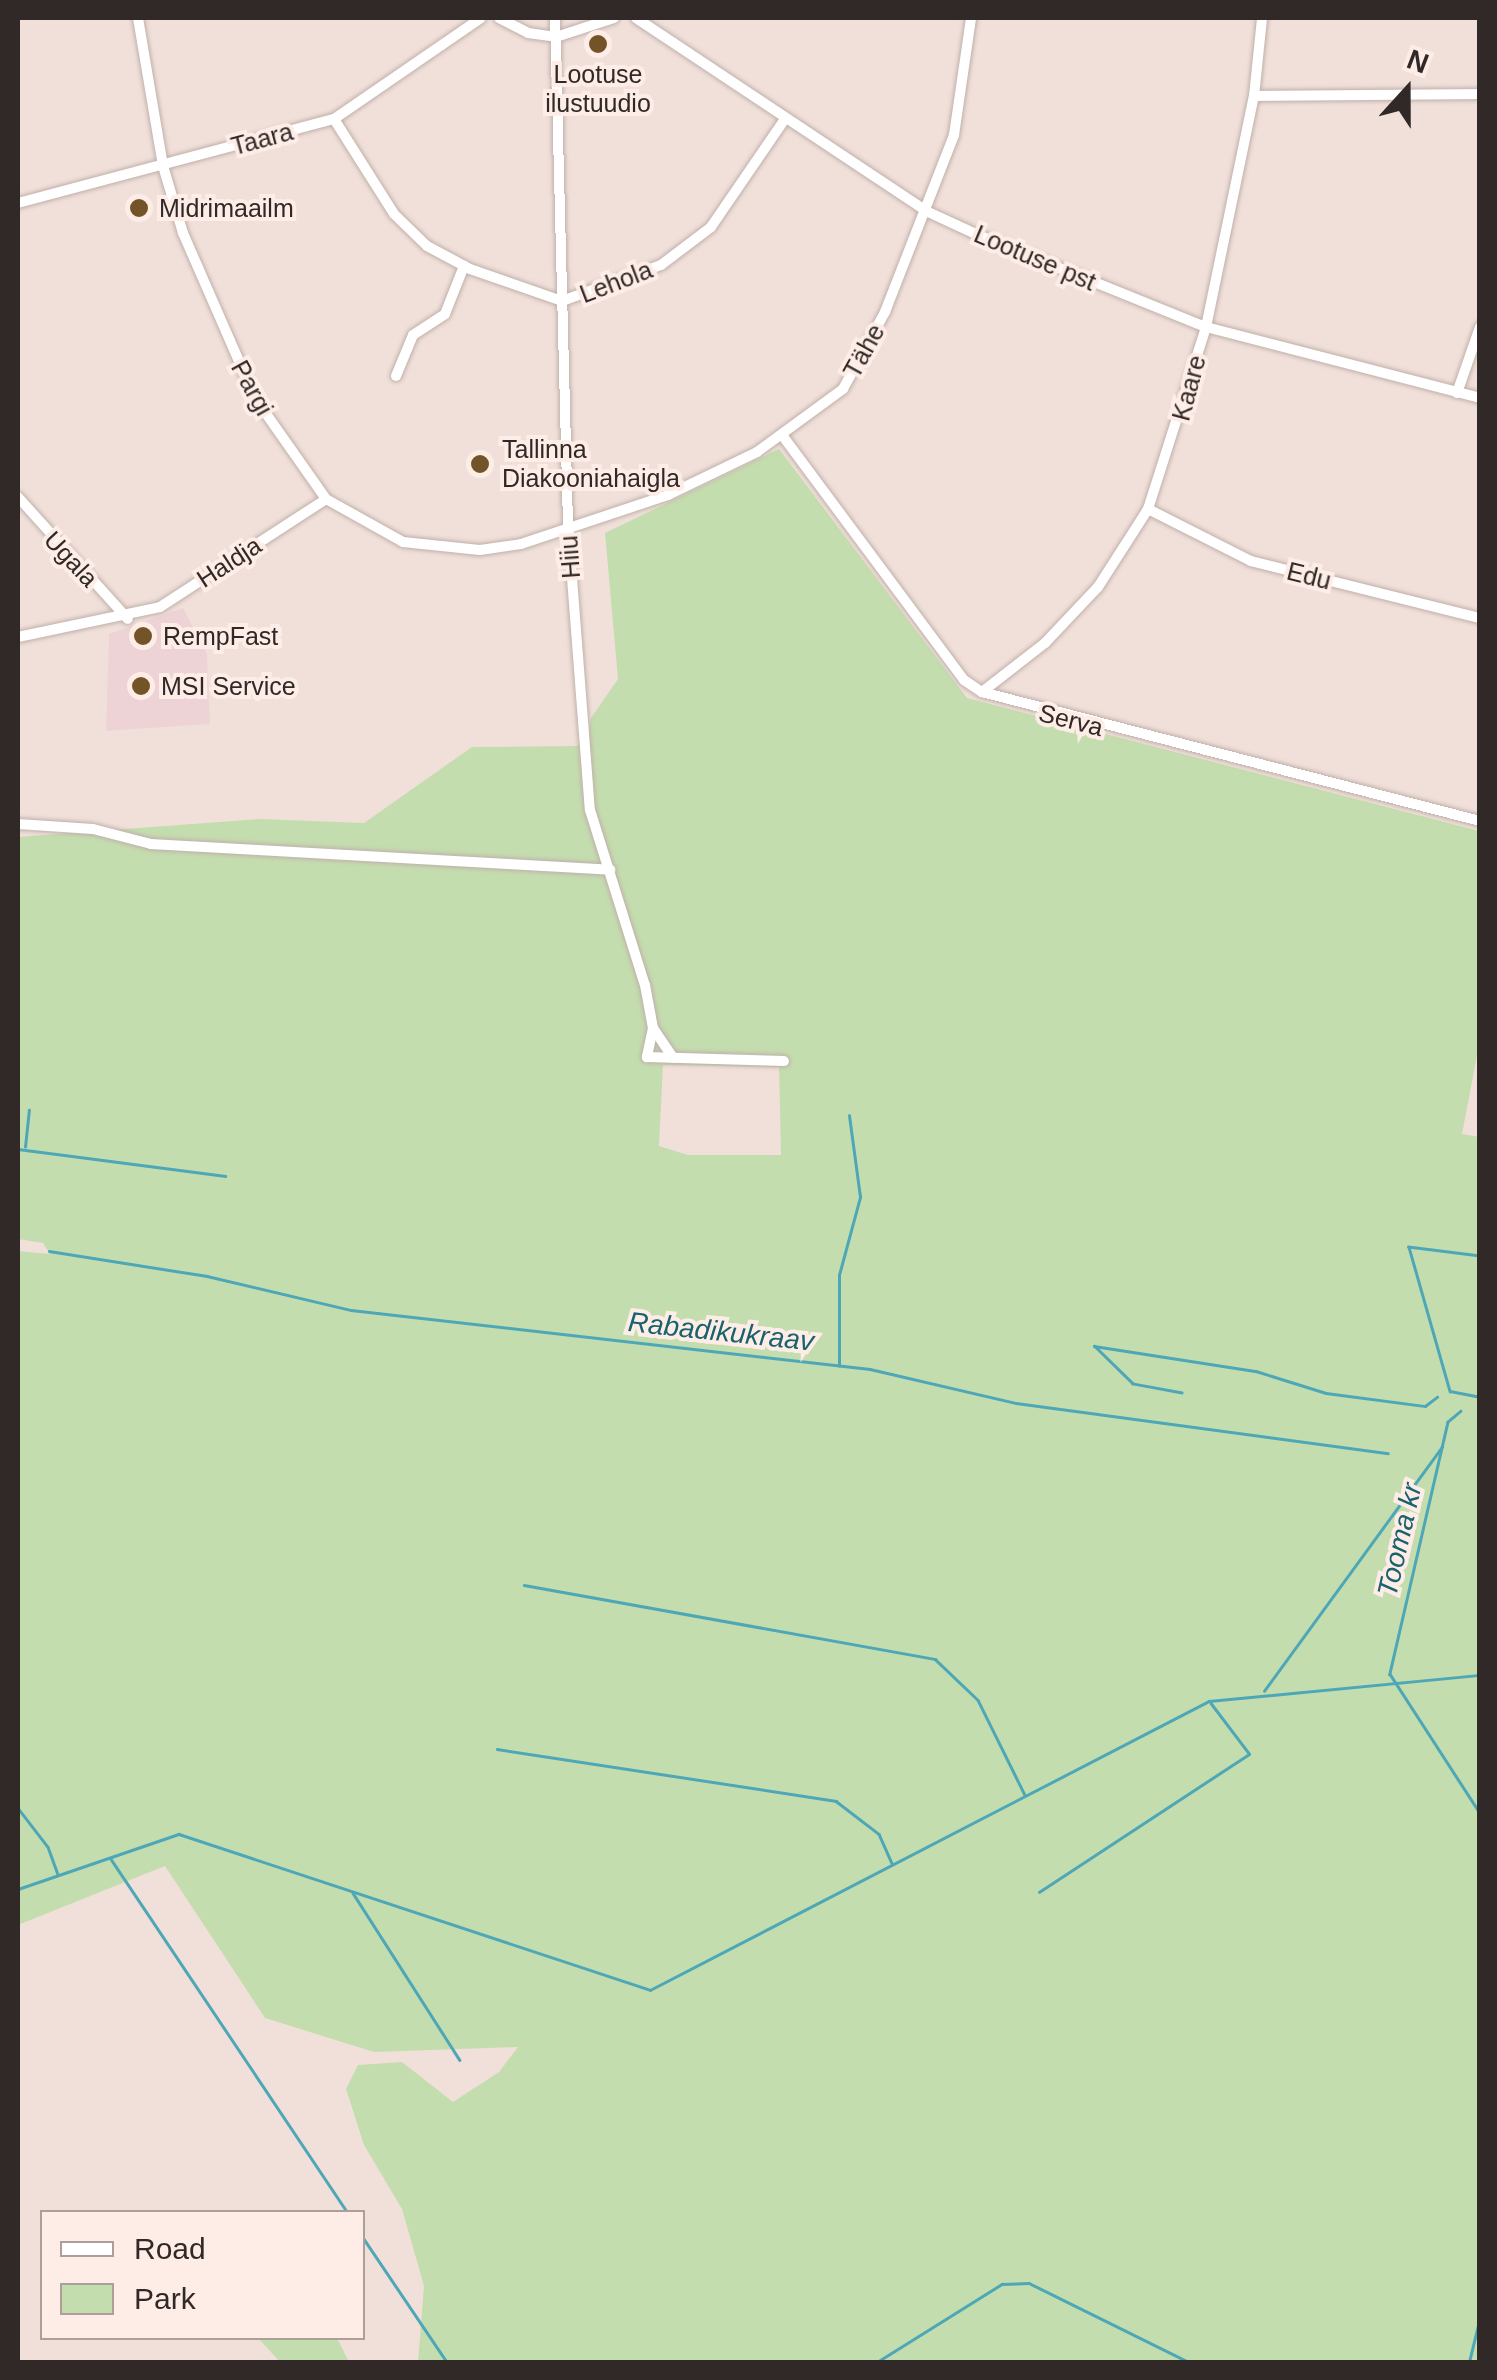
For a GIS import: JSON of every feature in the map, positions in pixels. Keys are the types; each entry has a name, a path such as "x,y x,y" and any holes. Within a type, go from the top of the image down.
{"street":[{"name":"Pargi","path":"138,18 163,166 234,357 273,426 326,499 404,542 480,550 568,526"},
{"name":"Taara","path":"18,203 334,119 481,18"},
{"path":"499,18 528,33 556,37 614,18"},
{"name":"Hiiu","path":"556,18 568,526 590,810 652,1028 673,1058"},
{"name":"Lootuse pst","path":"636,18 926,211 1206,327 1480,398"},
{"name":"Tähe","path":"568,526 668,495 782,435 842,389 885,312 926,211 962,103 971,18"},
{"name":"Kaare","path":"982,692 1045,643 1098,587 1148,509 1206,327 1254,96 1262,18"},
{"path":"1254,96 1480,94"},
{"name":"Lehola","path":"334,119 394,214 427,246 464,266 562,301 661,265 711,227 785,119"},
{"path":"396,376 413,335 445,314 464,266"},
{"path":"1457,393 1480,327"},
{"path":"782,435 964,680 982,692"},
{"name":"Ugala","path":"18,496 128,619"},
{"name":"Haldja","path":"18,637 128,619 160,607 326,499"},
{"name":"Edu","path":"1148,509 1250,561 1480,618"},
{"name":"Serva","path":"982,692 1480,821"},
{"path":"18,824 93,829 151,844 610,870"},
{"name":"Hiiu","path":"652,1028 647,1057 673,1058"},
{"path":"673,1058 784,1060"}],"shaded area":[{"path":"183,608 207,654 210,724 106,731 109,634"}],"green space":[{"path":"779,449 967,698 1479,831 1479,1045 1462,1134 1480,1137 1479,2362 418,2362 424,2286 402,2209 364,2145 346,2089 358,2065 402,2062 453,2102 499,2072 518,2047 374,2052 265,2018 165,1866 18,1925 18,1251 50,1254 43,1243 18,1239 18,837 260,819 364,823 472,747 577,746 588,739 591,718 618,679 605,533","holes":["663,1065 779,1067 781,1155 688,1155 659,1146"]},
{"path":"260,2340 338,2340 349,2362 280,2362"}],"waterway":[{"path":"25,1147 29,1110"},
{"path":"839,1366 839,1275 860,1197 849,1116"},
{"path":"18,1149 225,1176"},
{"path":"1480,1256 1409,1247 1450,1391 1480,1397"},
{"name":"Rabadikukraav","path":"49,1251 207,1276 351,1310 870,1369 1016,1403 1388,1453"},
{"path":"1182,1393 1133,1384 1094,1346 1256,1371 1326,1393 1425,1406 1437,1397"},
{"name":"Tooma kr","path":"1461,1411 1448,1422 1390,1674 1480,1813"},
{"path":"1264,1691 1442,1447"},
{"path":"524,1585 935,1659 978,1700 1025,1795"},
{"path":"18,1889 179,1834 650,1990 1209,1701 1480,1675"},
{"path":"1039,1892 1249,1754 1211,1704"},
{"path":"497,1749 836,1801 879,1834 892,1863"},
{"path":"18,1808 48,1847 58,1874"},
{"path":"111,1859 346,2210"},
{"path":"353,1893 460,2060"},
{"path":"365,2240 447,2362"},
{"path":"877,2362 1002,2284 1029,2283 1189,2362"},
{"path":"1469,2362 1480,2317"}],"place":[{"name":"Lootuse ilustuudio","path":"598,44"},
{"name":"Midrimaailm","path":"139,208"},
{"name":"Tallinna Diakooniahaigla","path":"480,464"},
{"name":"RempFast","path":"143,636"},
{"name":"MSI Service","path":"141,686"}]}
